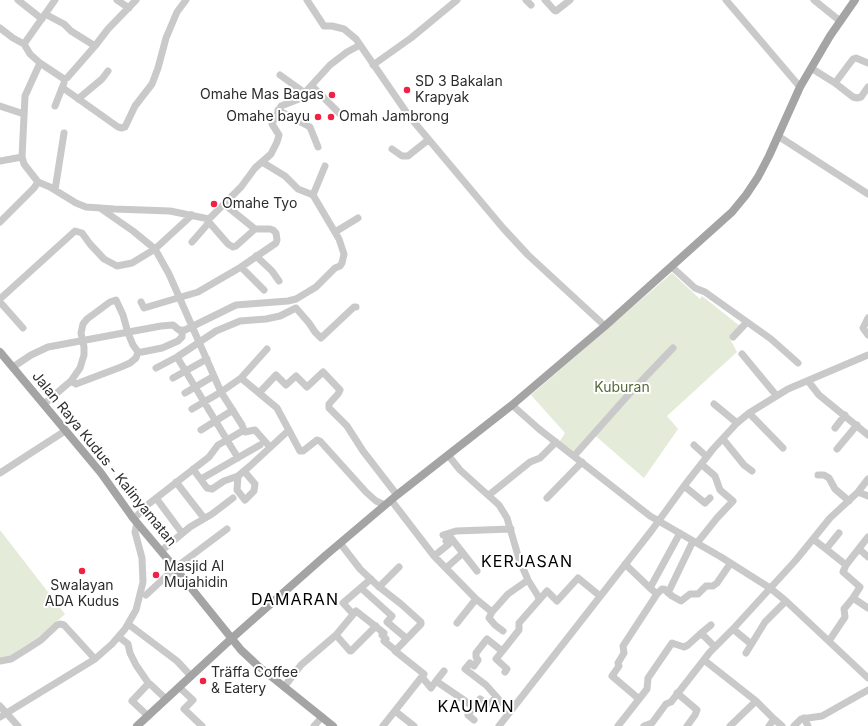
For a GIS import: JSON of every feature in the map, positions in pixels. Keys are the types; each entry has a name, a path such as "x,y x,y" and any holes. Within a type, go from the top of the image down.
{"main road":[{"path":"140,725 231,639 340,543 391,500 512,405 672,267 738,205 758,177 800,87 840,21 855,0"},
{"name":"Jalan Raya Kudus - Kalinyamatan","path":"0,352 101,473 136,521 161,550 231,639 251,659 284,687 334,726"}],"street":[{"path":"18,0 44,16 64,24 71,31 95,46"},
{"path":"24,44 55,0"},
{"path":"117,0 129,8"},
{"path":"55,106 63,88 65,79 95,46 108,29 136,0"},
{"path":"63,88 118,127 125,127 135,106 152,84 166,38 177,12 186,0"},
{"path":"307,0 324,26 337,26 344,29 356,39 396,99 428,140 502,228 528,255 605,326"},
{"path":"373,65 412,38 457,0"},
{"path":"545,0 556,11 570,0"},
{"path":"726,0 800,87"},
{"path":"814,0 840,21"},
{"path":"0,28 24,44 30,54 40,64 65,79"},
{"path":"192,242 202,232 208,220 271,154 279,138 279,135 272,124 278,110 284,104 296,101 312,86 330,65 347,52 360,45"},
{"path":"835,83 853,59 856,58 868,63"},
{"path":"40,64 25,96 22,157 24,164 38,182 83,206 170,211 208,220 228,244 233,247 255,229"},
{"path":"811,68 835,83 853,97 861,97 868,87"},
{"path":"78,98 102,79 108,70"},
{"path":"280,75 305,93"},
{"path":"312,86 340,114"},
{"path":"0,106 24,114"},
{"path":"278,110 310,127 318,147"},
{"path":"55,190 64,133"},
{"path":"778,136 868,194"},
{"path":"392,149 402,156 408,156 428,140"},
{"path":"0,162 22,157"},
{"path":"182,331 236,305 281,303 296,299 310,291 342,263 344,254 336,232 313,195 298,189 286,176 262,162"},
{"path":"313,195 325,166"},
{"path":"0,222 34,188 38,182"},
{"path":"141,302 144,308 198,292 241,267 276,243 276,233 270,229 255,229 224,204"},
{"path":"100,208 133,231 155,249 172,281 221,392 244,430"},
{"path":"0,299 75,231 82,233 104,259 117,266 132,263 155,249 192,215"},
{"path":"336,232 358,218"},
{"path":"256,256 272,271 279,281"},
{"path":"241,267 264,290"},
{"path":"672,267 695,288 702,290 771,339 798,364"},
{"path":"44,404 71,380 80,368 84,359 85,351 81,333 83,324 87,319 110,302 116,300 124,315 128,333 133,345 138,352"},
{"path":"0,302 23,328"},
{"path":"156,368 177,357 226,326 240,321 266,319 280,316 294,308 297,309 321,338 354,307 356,307"},
{"path":"868,318 863,328 868,335"},
{"path":"733,337 747,322"},
{"path":"13,367 31,355 48,348 169,325 173,325 182,331"},
{"path":"138,352 162,348 178,341 182,337 182,331"},
{"path":"574,456 630,393 673,348"},
{"path":"192,409 241,378 267,349"},
{"path":"71,380 76,384 121,367 130,363 136,358 138,352"},
{"path":"742,354 776,395"},
{"path":"499,726 701,464 738,423 749,413 776,395 868,355"},
{"path":"177,357 238,458"},
{"path":"173,378 207,359"},
{"path":"259,393 276,376 286,385 296,376 307,387 323,372 340,390 329,404 329,408 346,426 363,451 391,500 434,556 476,599 492,612"},
{"path":"185,393 196,388 214,376"},
{"path":"241,378 277,408 300,452 317,440 320,441 376,501 391,500"},
{"path":"808,381 819,394 868,435"},
{"path":"714,404 738,423"},
{"path":"512,405 539,429 658,521 770,588 786,601 868,678"},
{"path":"201,430 233,410"},
{"path":"749,413 783,448"},
{"path":"835,428 845,415"},
{"path":"837,449 857,426"},
{"path":"0,717 95,658 119,637 128,624 138,602 143,582 142,558 136,536 136,521 146,506 210,457 218,445 244,430 245,432 255,430 270,447"},
{"path":"193,469 210,489 241,473 289,430"},
{"path":"0,473 65,431"},
{"path":"723,439 744,465 752,472"},
{"path":"490,495 530,462 540,458 556,442"},
{"path":"201,479 260,445"},
{"path":"694,445 707,457"},
{"path":"448,455 454,464 490,495 508,518 517,554 528,580 539,600"},
{"path":"547,498 582,462"},
{"path":"668,593 695,542 733,501 720,490 715,476 701,464"},
{"path":"818,475 824,475 829,478 835,489 849,501"},
{"path":"644,726 652,723 666,704 671,702 715,647 796,560 830,518 858,492 868,479"},
{"path":"176,482 204,518"},
{"path":"684,486 705,503 710,498"},
{"path":"858,492 868,496"},
{"path":"156,498 182,533"},
{"path":"161,550 182,533 233,498"},
{"path":"447,536 456,531 511,529"},
{"path":"146,595 175,568 226,530"},
{"path":"650,588 680,533"},
{"path":"826,550 839,533"},
{"path":"434,556 449,544 446,540 447,536"},
{"path":"447,536 477,571"},
{"path":"829,641 845,617 844,609 860,587 843,572 846,565 868,537"},
{"path":"813,539 846,565"},
{"path":"340,543 360,569 421,622 421,624 395,650"},
{"path":"858,549 868,557"},
{"path":"446,568 462,553"},
{"path":"625,564 656,594"},
{"path":"639,699 612,676 619,666 618,663 624,653 623,646 656,594 662,589 681,601 690,594 698,594 706,586 713,586 730,564"},
{"path":"379,587 399,567"},
{"path":"505,672 508,669 496,659 519,630 519,623 547,591 557,601 578,578 600,596"},
{"path":"353,614 343,604 371,579"},
{"path":"503,631 489,618 492,612 508,594 528,580"},
{"path":"361,588 392,616 387,622 406,638"},
{"path":"853,598 868,608"},
{"path":"457,623 476,599"},
{"path":"746,653 765,622 786,601"},
{"path":"284,687 302,665 336,635 356,611 384,633 382,635 386,639 384,641 424,674 383,726"},
{"path":"0,661 11,659 28,650 60,624 64,625 95,658"},
{"path":"128,624 177,661 191,676"},
{"path":"618,726 647,689 648,678 672,643 684,647 711,625"},
{"path":"336,635 351,650 357,647 376,626"},
{"path":"733,629 751,644"},
{"path":"700,634 706,636 715,647"},
{"path":"119,637 128,644 130,653 136,665 149,684 166,699"},
{"path":"502,651 487,639 476,653 478,660 474,666 470,663 463,667 486,685 503,704 512,709"},
{"path":"704,660 756,701 782,726"},
{"path":"422,677 431,688 444,671"},
{"path":"436,681 474,707"},
{"path":"148,716 132,700 149,684"},
{"path":"179,687 192,700 184,709 202,726"},
{"path":"794,726 798,720 822,716 868,690"},
{"path":"677,694 697,710 687,726"},
{"path":"474,720 468,715 480,699 489,705 496,697"},
{"path":"730,726 756,701"},
{"path":"0,706 18,726"},
{"path":"395,711 414,726"},
{"path":"314,726 322,717"},
{"path":"804,718 808,726"},
{"path":"769,726 774,719"}],"green space":[{"name":"Kuburan","path":"672,273 700,299 702,296 740,326 729,337 737,352 667,416 678,429 644,478 591,432 572,454 558,444 565,433 531,395"},
{"path":"0,530 65,614 42,635 6,658 0,658"}],"place":[{"name":"SD 3 Bakalan Krapyak","path":"407,90"},
{"name":"Omahe Mas Bagas","path":"332,95"},
{"name":"Omahe bayu","path":"318,117"},
{"name":"Omah Jambrong","path":"331,117"},
{"name":"Omahe Tyo","path":"214,204"},
{"name":"Swalayan ADA Kudus","path":"82,571"},
{"name":"Masjid Al Mujahidin","path":"156,575"},
{"name":"Träffa Coffee & Eatery","path":"203,681"}],"district":[{"name":"KERJASAN","path":"527,562"},
{"name":"DAMARAN","path":"295,600"},
{"name":"KAUMAN","path":"476,707"}]}
